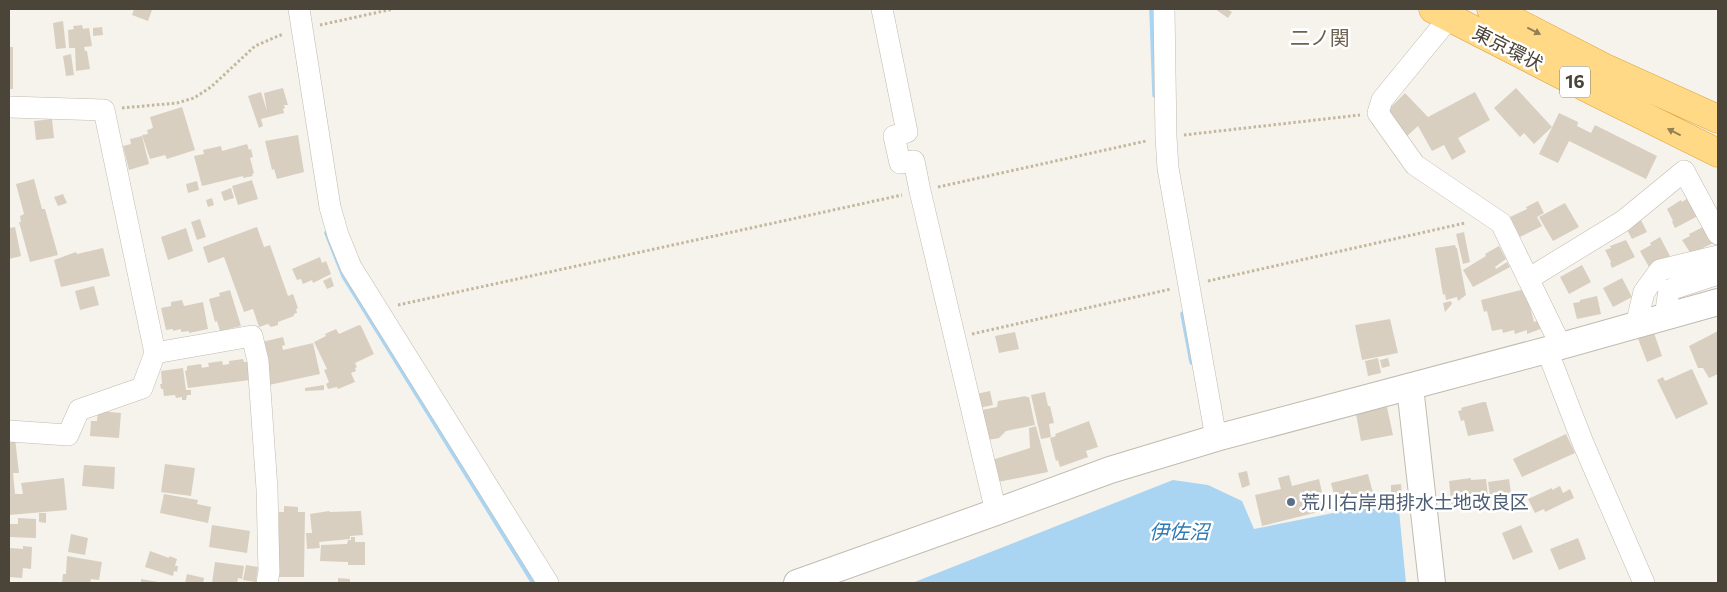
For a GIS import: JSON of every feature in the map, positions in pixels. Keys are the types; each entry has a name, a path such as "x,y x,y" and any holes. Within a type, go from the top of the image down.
{"highway":[{"name":"東京環状","path":"1491,9 1603,67 1718,119"},
{"name":"東京環状","path":"1441,13 1718,153"}],"street":[{"path":"882,9 906,132 894,136 900,163 914,161 996,512"},
{"path":"1164,9 1160,138 1168,168 1182,287 1216,438"},
{"path":"1441,13 1382,100 1378,113 1415,165 1501,223 1528,279 1554,348 1583,443 1644,583"},
{"path":"296,24 330,207 338,235 351,267 548,583"},
{"path":"9,106 104,110 155,353 142,388 79,410 68,435 9,431"},
{"path":"1528,279 1624,221 1684,171 1718,234"},
{"path":"1636,325 1644,292 1660,270 1718,256"},
{"path":"1665,317 1669,290 1718,274"},
{"path":"797,583 1110,470 1216,438 1554,348 1718,302"},
{"path":"155,353 252,336 258,361 268,489 269,572 267,583"},
{"path":"1410,387 1432,583"}],"path":[{"path":"104,110 177,103 194,98 210,87 255,46 296,24 393,9"},
{"path":"378,310 1160,138 1378,113"},
{"path":"954,338 1492,217"}],"water":[{"name":"伊佐沼","path":"1173,480 1208,485 1242,501 1254,529 1398,500 1406,583 912,583"}],"building":[{"path":"134,9 152,10 148,21 132,15"},
{"path":"1215,9 1227,9 1232,12 1228,18"},
{"path":"63,21 66,48 56,49 53,23"},
{"path":"82,25 83,29 89,28 92,46 84,47 85,51 87,51 90,69 76,71 75,48 69,48 68,30 74,29 73,26"},
{"path":"102,27 103,35 93,36 93,28"},
{"path":"9,47 13,47 13,89 9,89"},
{"path":"71,54 74,75 66,76 63,56"},
{"path":"283,88 288,105 284,105 284,113 261,119 263,126 259,128 248,96 261,92 267,111 264,93"},
{"path":"1516,88 1552,127 1534,144 1524,133 1520,137 1494,108"},
{"path":"1475,92 1490,120 1458,138 1466,152 1452,160 1444,145 1432,151 1418,126 1406,137 1388,110 1405,93 1428,117"},
{"path":"182,107 195,150 167,159 165,155 150,159 142,135 148,134 147,130 153,128 150,117"},
{"path":"1559,113 1578,122 1577,126 1591,133 1595,125 1657,156 1646,179 1569,141 1558,163 1539,154"},
{"path":"52,119 54,138 36,140 34,121"},
{"path":"298,135 304,172 277,179 274,169 272,170 265,141"},
{"path":"142,136 149,164 129,170 123,146 131,144 130,139"},
{"path":"247,144 249,150 251,149 253,157 250,158 253,176 243,178 243,176 202,186 194,156 204,154 203,150 221,146 222,151"},
{"path":"34,179 58,255 30,262 19,222 21,222 20,216 24,214 16,184"},
{"path":"252,180 258,199 238,205 232,186"},
{"path":"197,181 199,190 188,193 186,184"},
{"path":"231,188 234,198 224,201 221,192"},
{"path":"63,194 67,203 58,206 54,197"},
{"path":"212,198 214,205 208,207 206,200"},
{"path":"1688,198 1698,216 1675,228 1667,209"},
{"path":"1538,201 1544,213 1537,217 1542,226 1520,237 1510,217"},
{"path":"1565,203 1579,227 1553,241 1539,217"},
{"path":"200,219 206,237 197,240 191,222"},
{"path":"1641,220 1647,232 1632,239 1626,228"},
{"path":"1705,226 1713,243 1691,254 1682,240"},
{"path":"15,227 21,256 9,259 9,228"},
{"path":"257,227 264,247 270,245 288,296 293,294 298,308 294,316 271,327 268,324 259,327 253,309 244,312 224,257 208,263 203,247"},
{"path":"186,228 193,251 168,260 161,237"},
{"path":"1464,232 1470,262 1463,264 1456,234"},
{"path":"1660,237 1670,256 1649,267 1640,251"},
{"path":"1626,240 1635,257 1612,268 1605,250"},
{"path":"1455,245 1466,295 1458,301 1457,297 1446,300 1445,294 1443,295 1435,248"},
{"path":"1499,246 1506,259 1495,267 1496,269 1507,262 1510,267 1473,287 1463,270"},
{"path":"103,248 110,276 61,287 54,260 76,252 77,254"},
{"path":"320,257 322,263 326,261 331,274 313,283 312,280 303,284 301,279 297,280 292,269"},
{"path":"1582,265 1591,282 1569,294 1560,277"},
{"path":"331,277 334,286 327,289 323,281"},
{"path":"1622,278 1632,297 1613,307 1603,288"},
{"path":"94,286 99,305 80,310 75,291"},
{"path":"1525,289 1534,322 1540,320 1543,328 1527,334 1527,330 1515,334 1514,330 1503,333 1502,329 1492,331 1487,311 1484,312 1481,300"},
{"path":"230,290 241,326 220,331 217,321 215,322 209,299 220,296 219,293"},
{"path":"1597,296 1601,314 1577,319 1573,303"},
{"path":"182,300 184,306 203,302 208,329 189,333 189,331 181,332 181,329 166,330 161,308 171,306 171,302"},
{"path":"1451,301 1452,304 1445,312 1443,303"},
{"path":"1390,319 1398,353 1362,360 1355,325"},
{"path":"359,325 374,354 355,363 356,371 351,373 355,382 338,389 337,387 328,389 326,384 329,382 324,370 327,369 314,342 336,329 339,334"},
{"path":"1653,330 1662,356 1647,362 1637,336"},
{"path":"1718,331 1718,374 1709,378 1703,368 1698,368 1689,346"},
{"path":"1015,332 1019,349 999,353 995,336"},
{"path":"283,337 285,345 282,346 283,350 313,343 320,374 269,385 262,342"},
{"path":"1378,358 1381,373 1368,376 1365,361"},
{"path":"1388,358 1390,366 1382,368 1380,360"},
{"path":"243,359 244,362 247,362 250,380 188,388 185,371 187,366 201,364 202,368 209,367 208,363 222,361 223,365 229,364 229,361"},
{"path":"183,368 186,390 191,390 191,395 187,395 186,400 182,400 182,397 176,398 175,395 164,396 160,384 162,384 161,371"},
{"path":"1692,369 1708,404 1676,419 1657,380 1663,377 1665,381"},
{"path":"324,385 324,390 305,391 305,388"},
{"path":"990,391 993,405 979,408 976,394"},
{"path":"1045,392 1054,423 1049,424 1051,437 1041,439 1031,395"},
{"path":"1029,397 1035,425 1006,431 999,438 988,440 982,410 997,407 998,401"},
{"path":"1486,402 1494,431 1468,436 1464,420 1461,421 1458,411 1462,410 1461,408"},
{"path":"1387,407 1393,435 1361,441 1356,414"},
{"path":"98,411 121,413 119,438 90,436 91,421 97,421"},
{"path":"1089,421 1098,447 1086,451 1088,457 1060,467 1058,460 1056,461 1050,438 1056,436 1055,434"},
{"path":"1036,426 1048,472 998,482 992,460 1030,448 1029,428"},
{"path":"1566,434 1575,453 1522,477 1513,459"},
{"path":"15,438 19,473 13,473 15,494 23,494 21,483 64,478 67,510 9,515 9,439"},
{"path":"165,464 195,468 191,496 161,492"},
{"path":"84,465 115,467 114,489 82,486"},
{"path":"1247,471 1250,485 1242,488 1238,473"},
{"path":"1368,474 1374,497 1337,506 1331,483"},
{"name":"荒川右岸用排水土地改良区","path":"1289,475 1292,486 1319,479 1326,510 1262,526 1255,495 1281,489 1278,478"},
{"path":"1471,478 1471,480 1486,479 1489,505 1452,509 1449,481"},
{"path":"1509,479 1511,493 1490,496 1488,482"},
{"path":"1401,484 1402,495 1391,496 1391,485"},
{"path":"1560,486 1563,493 1570,489 1574,498 1545,512 1544,509 1535,513 1528,499"},
{"path":"164,494 198,500 197,504 211,507 208,523 160,513"},
{"path":"284,506 298,507 298,512 305,512 304,577 279,577 279,512 284,512"},
{"path":"329,511 361,511 363,535 350,536 350,539 319,542 320,548 307,549 306,533 312,533 310,514"},
{"path":"39,513 46,513 46,523 39,522"},
{"path":"18,518 36,519 36,538 9,537 9,524 18,524"},
{"path":"212,525 250,531 247,553 209,547"},
{"path":"1521,525 1533,552 1513,560 1502,533"},
{"path":"71,534 88,538 85,555 68,552"},
{"path":"351,537 355,537 355,542 365,542 365,565 348,565 348,562 320,561 321,545 347,544"},
{"path":"1578,538 1586,559 1559,570 1550,549"},
{"path":"23,546 32,547 31,569 23,568 22,578 9,577 9,548 23,549"},
{"path":"150,551 177,559 175,566 178,566 177,572 174,571 173,576 145,567"},
{"path":"67,556 102,562 99,580 91,579 90,583 62,583 63,574 66,574"},
{"path":"215,562 244,566 242,579 238,578 237,583 212,583"},
{"path":"246,565 258,567 256,582 243,580"},
{"path":"187,574 204,578 203,583 185,583"},
{"path":"338,578 350,579 350,583 338,583"},
{"path":"141,579 158,582 158,583 141,583"}],"waterway":[{"path":"1152,9 1155,95"},
{"path":"327,233 344,276 534,583"},
{"path":"1183,314 1192,362"}],"place":[{"name":"荒川右岸用排水土地改良区","path":"1291,502"}],"district":[{"name":"二ノ関","path":"1320,38"}]}
